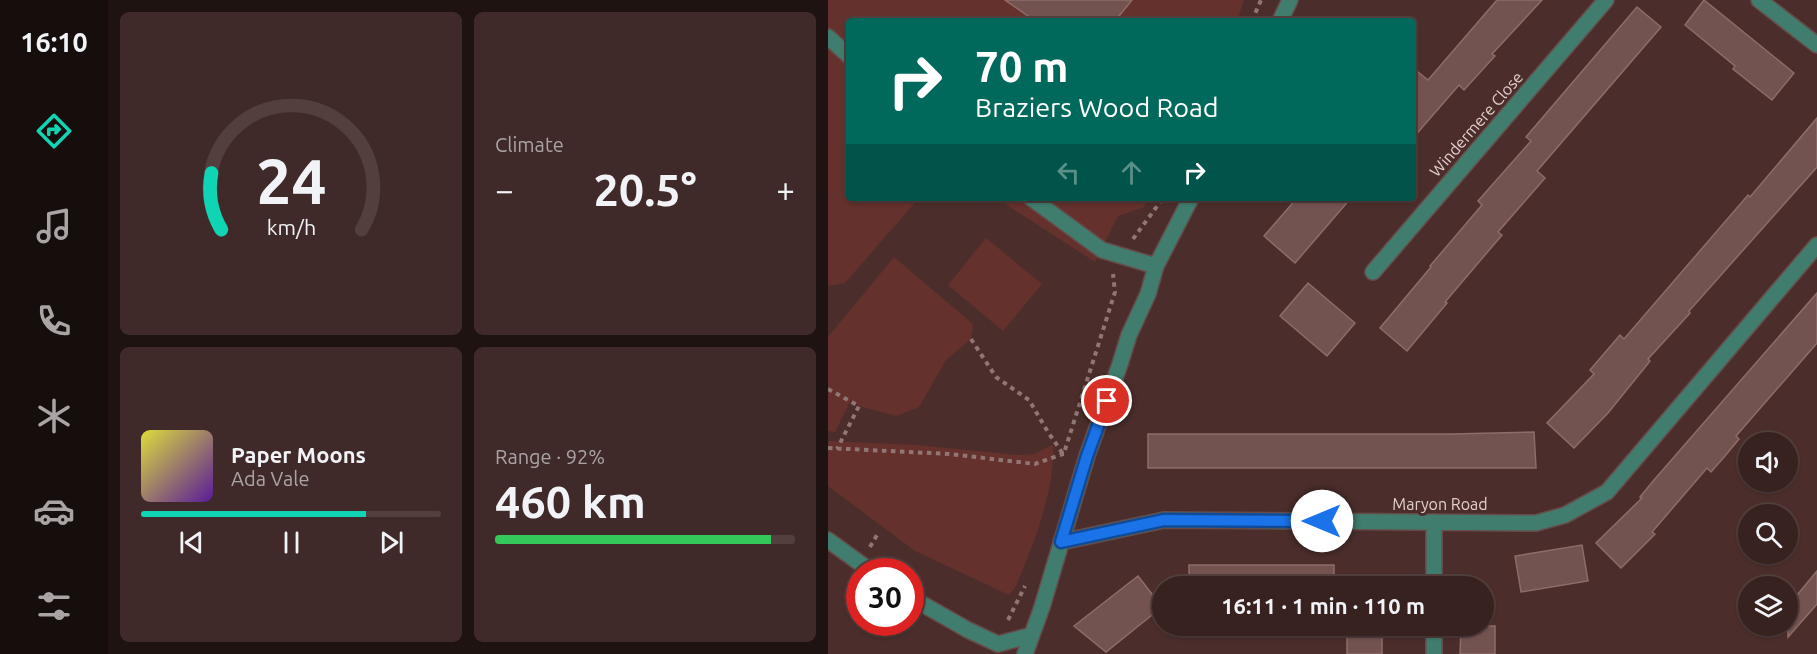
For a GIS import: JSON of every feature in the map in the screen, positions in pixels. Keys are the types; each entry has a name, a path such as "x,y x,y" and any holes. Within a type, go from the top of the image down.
{"street":[{"path":"1281,18 1289,0"},
{"name":"Windermere Close","path":"1372,272 1606,0"},
{"path":"1759,0 1817,45"},
{"path":"828,37 846,53"},
{"path":"1035,201 1102,250 1156,266"},
{"path":"1025,654 1087,456 1129,335 1148,294 1156,266 1189,201"},
{"name":"Maryon Road","path":"1061,542 1164,520 1536,523 1565,515 1607,492 1817,245"},
{"path":"1434,522 1434,576"},
{"path":"828,540 853,558"},
{"path":"924,605 998,644 1032,635"},
{"path":"1434,636 1434,654"}],"path":[{"path":"1253,18 1261,0"},
{"path":"971,339 996,377 1029,400 1064,454"},
{"path":"828,389 859,406 837,449"},
{"path":"828,448 950,454 1035,464 1064,454 1087,456"}],"shaded area":[{"path":"828,0 1244,0 1238,18 846,18 846,201 916,201 845,283 828,286"},
{"path":"1001,201 1147,201 1144,207 1118,216 1095,262"},
{"path":"986,238 1042,284 1003,331 948,285"},
{"path":"894,257 973,324 971,339 946,360 919,407 896,416 859,406 851,400 835,432 828,431 828,337"},
{"path":"828,441 917,445 1019,455 1033,454 1053,445 1053,463 1047,500 1015,588 1009,595 915,551 828,486"}],"building":[{"path":"1005,0 1132,0 1117,18 1031,18"},
{"path":"1497,0 1542,0 1492,54 1495,56 1464,90 1459,85 1416,135 1416,70 1428,80"},
{"path":"1704,0 1794,73 1772,100 1733,69 1735,66 1685,25"},
{"path":"1637,7 1661,27 1537,171 1545,178 1498,232 1502,235 1407,351 1380,328 1482,205 1478,201 1531,141 1526,137"},
{"path":"1817,118 1817,167 1648,359 1650,361 1608,413 1574,448 1547,423 1594,374 1590,370 1620,335 1624,339"},
{"path":"1294,201 1348,201 1295,263 1264,236"},
{"path":"1308,283 1355,323 1327,356 1280,316"},
{"path":"1817,293 1817,343 1738,432 1736,436 1738,440 1725,456 1711,472 1707,468 1652,532 1655,534 1621,568 1596,543 1642,498 1640,497"},
{"path":"1534,432 1536,468 1148,468 1148,434"},
{"path":"1582,545 1588,581 1521,592 1515,556"},
{"path":"1189,565 1334,565 1334,576 1189,576"},
{"path":"1817,571 1817,604 1798,626 1798,594"},
{"path":"1138,576 1152,594 1152,615 1106,652 1074,626"},
{"path":"1495,626 1495,654 1460,654 1461,636 1494,636"},
{"path":"1347,636 1382,636 1382,654 1347,654"}],"route":[{"path":"1107,401 1087,456 1061,542 1164,520 1322,521"}]}
